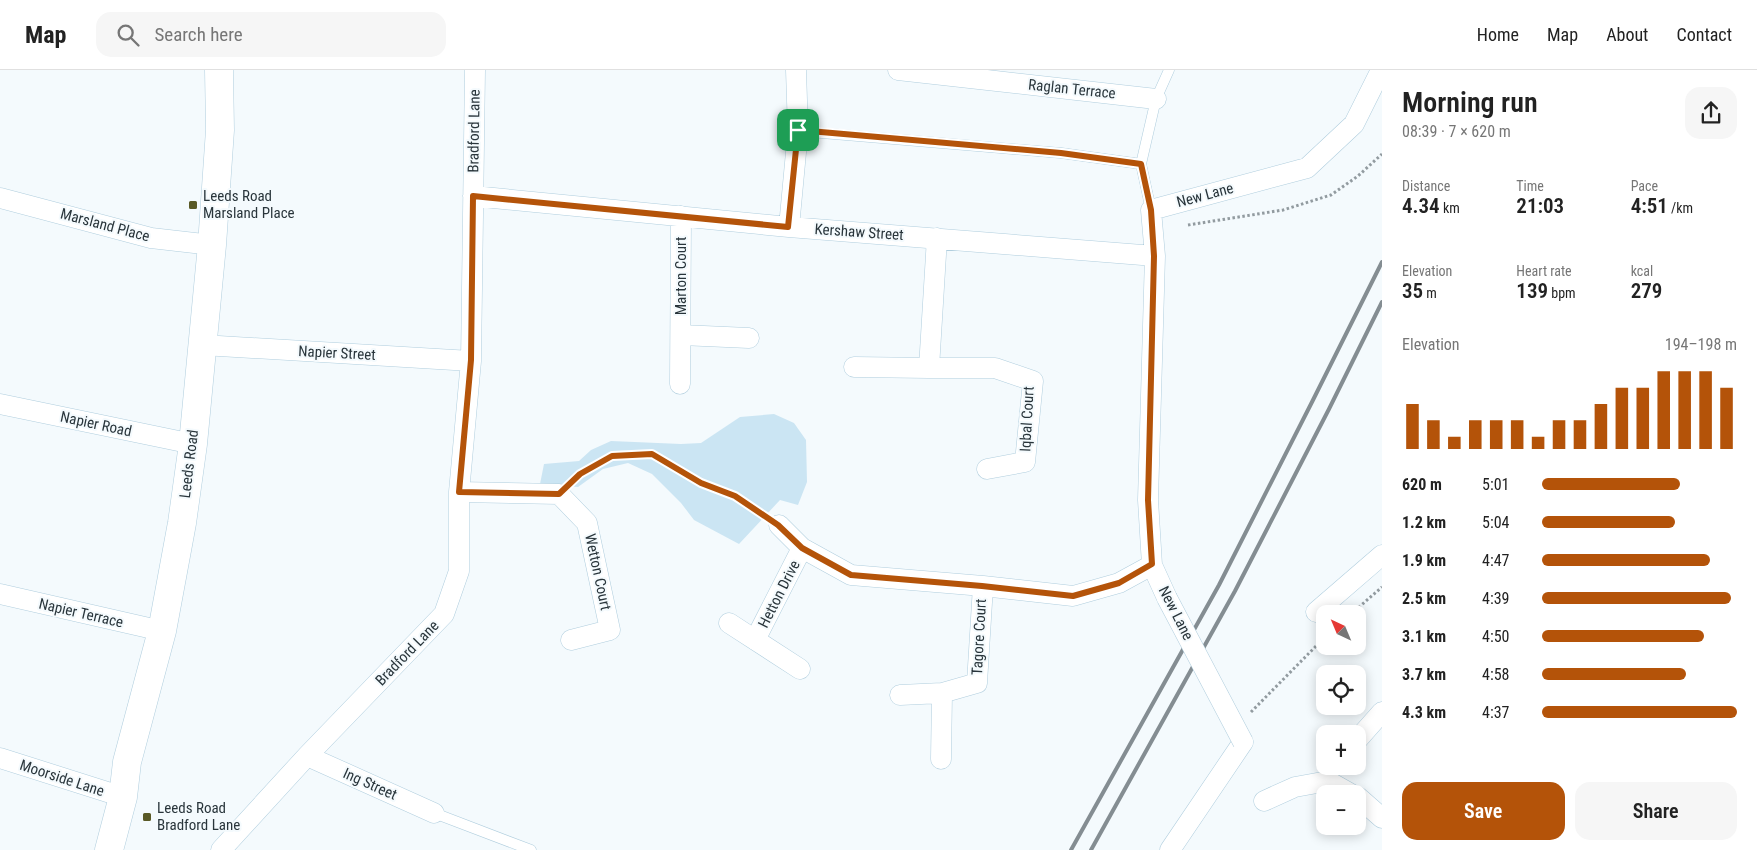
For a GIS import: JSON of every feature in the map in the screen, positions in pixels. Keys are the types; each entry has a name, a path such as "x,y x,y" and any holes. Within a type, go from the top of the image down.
{"highway":[{"name":"Leeds Road","path":"109,850 123,797 128,762 162,631 182,523 193,444 212,245 220,130 219,70"}],"street":[{"name":"Bradford Lane","path":"221,850 307,756 444,614 459,571 459,492 471,360 475,70"},
{"path":"788,227 798,130 796,70"},
{"name":"Raglan Terrace","path":"898,70 1156,99"},
{"name":"New Lane","path":"1170,850 1243,742 1167,598 1152,564 1148,500 1154,256 1151,210 1308,168 1354,124 1381,70"},
{"name":"Kershaw Street","path":"473,196 788,227 1154,256"},
{"name":"Marsland Place","path":"0,198 151,238 212,245"},
{"name":"Marton Court","path":"680,384 681,216"},
{"path":"929,368 937,238"},
{"name":"Marton Court","path":"681,335 749,338"},
{"name":"Napier Street","path":"202,345 471,360"},
{"name":"Iqbal Court","path":"854,367 996,368 1033,381 1025,462 987,469"},
{"name":"Napier Road","path":"0,404 193,444"},
{"path":"459,492 559,494"},
{"name":"Wetton Court","path":"559,494 587,523 610,630 571,640"},
{"name":"Hetton Drive","path":"778,525 802,548 851,575 1073,596 1119,583 1152,564"},
{"name":"Hetton Drive","path":"755,640 802,548"},
{"path":"1324,605 1382,555"},
{"name":"Tagore Court","path":"900,694 942,693 977,683 982,586"},
{"name":"Napier Terrace","path":"0,594 162,631"},
{"name":"Hetton Drive","path":"730,623 800,669"},
{"path":"940,759 942,693"},
{"path":"1366,730 1382,712"},
{"name":"Ing Street","path":"307,756 434,813"},
{"name":"Moorside Lane","path":"0,758 123,797"},
{"path":"1264,801 1295,787 1329,775"},
{"path":"1333,775 1342,785"},
{"path":"1366,804 1382,818"}],"lane":[{"path":"1151,210 1141,164 1156,99 1169,70"},
{"path":"798,130 1061,153 1141,164"},
{"path":"434,813 531,850"}],"path":[{"path":"1182,226 1283,210 1331,194 1358,176 1382,154"},
{"path":"559,494 580,474 612,456 652,454 701,483 735,496 778,525"},
{"path":"1361,605 1382,587"},
{"path":"1250,713 1316,646"}],"shaded area":[{"path":"774,414 794,423 806,440 807,482 798,505 780,500 739,544 694,520 681,503 652,474 628,463 603,469 578,487 540,484 544,464 579,461 591,450 611,441 701,443 740,417"}],"railway":[{"path":"1071,850 1219,585 1382,262"},
{"path":"1091,850 1235,591 1382,302"}],"place":[{"name":"Leeds Road Marsland Place","path":"193,205"},
{"name":"Leeds Road Bradford Lane","path":"147,817"}],"route":[{"path":"798,130 1061,153 1141,164 1151,210 1154,256 1148,500 1152,564 1119,583 1073,596 851,575 802,548 778,525 735,496 701,483 652,454 612,456 580,474 559,494 459,492 471,360 473,196 788,227 798,130"}]}
